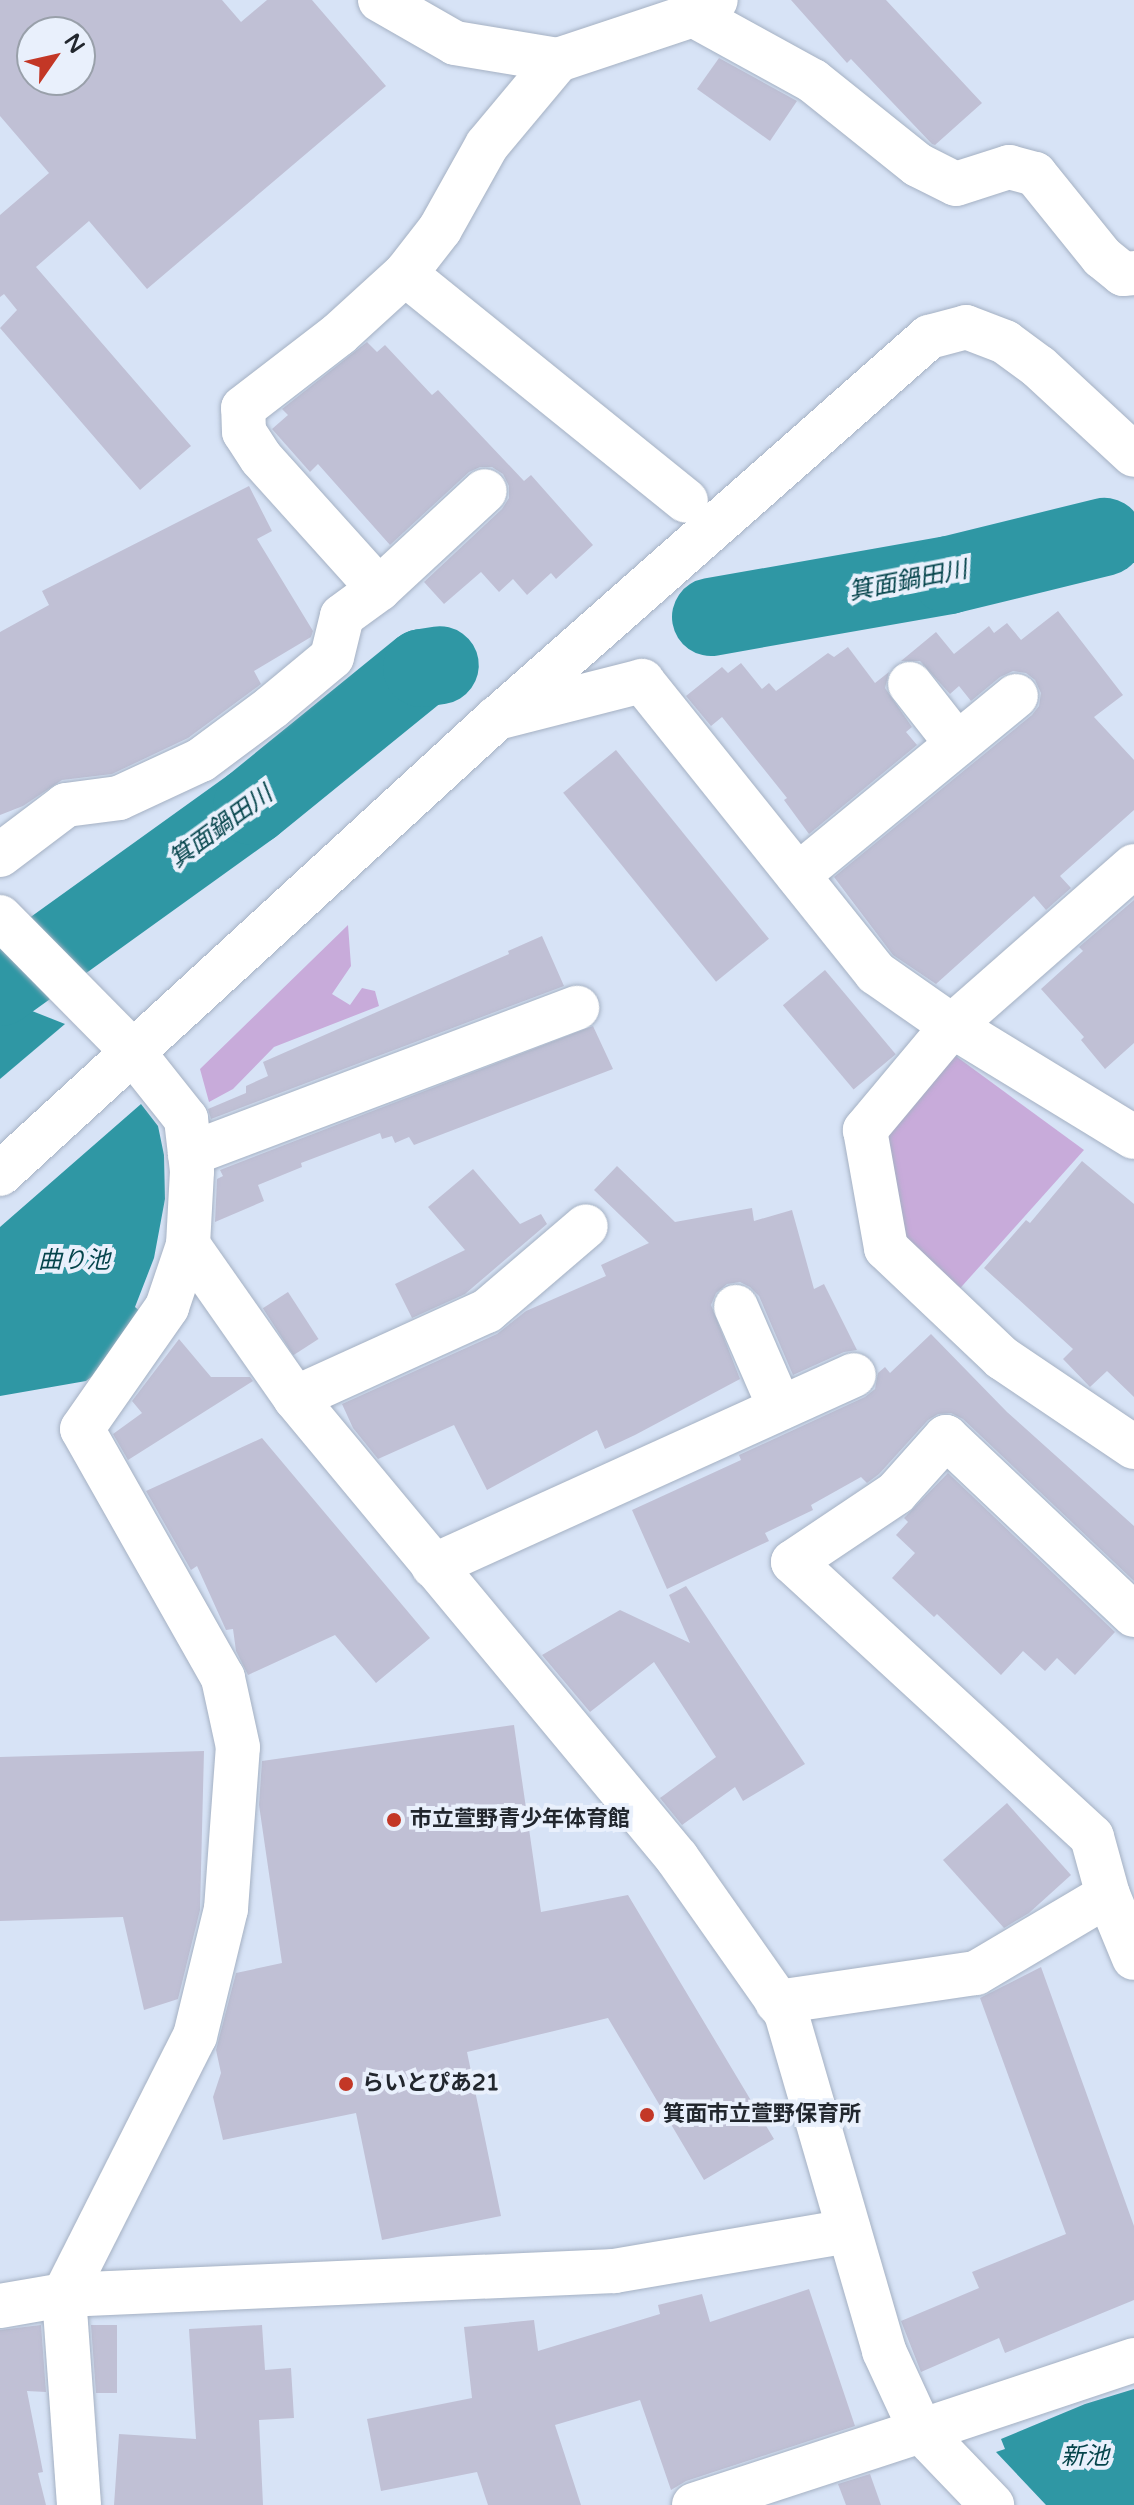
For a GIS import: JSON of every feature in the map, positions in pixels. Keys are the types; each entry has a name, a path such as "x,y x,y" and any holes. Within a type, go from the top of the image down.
{"street":[{"path":"380,0 455,43 558,60 704,8 813,81 918,165 956,184 1009,167 1035,174 1102,257 1130,279"},
{"path":"379,589 261,458 244,432 243,408 339,334 405,274 440,229 487,145 558,60"},
{"path":"405,274 686,501"},
{"path":"0,1174 497,718 929,337 966,327 1005,342 1039,367 1134,455"},
{"path":"0,855 66,805 119,798 201,760 272,707 332,657 342,616 379,589 485,491"},
{"path":"497,718 642,681 876,973 952,1026 1134,1137"},
{"path":"910,684 957,744"},
{"path":"798,875 1016,696"},
{"path":"1134,866 952,1026 865,1130 886,1248 1002,1358 1134,1447"},
{"path":"12,929 132,1051 186,1119 190,1154 188,1245 167,1307 82,1429 223,1678 238,1747 226,1909 195,2036 64,2295 79,2505"},
{"path":"190,1154 577,1008"},
{"path":"295,1398 487,1311 586,1226"},
{"path":"188,1245 295,1398 677,1858 786,2013 884,2351 921,2431 992,2505"},
{"path":"736,1307 780,1408"},
{"path":"433,1566 854,1375"},
{"path":"1134,1615 946,1437 896,1493 793,1562 1092,1837 1108,1895 1134,1958"},
{"path":"777,2002 976,1973 1108,1895"},
{"path":"0,2306 64,2295 614,2271 849,2231"},
{"path":"700,2504 1134,2360"}],"shaded area":[{"path":"348,925 351,966 332,994 350,1005 362,988 375,991 379,1006 274,1047 233,1089 209,1102 200,1069"},
{"path":"953,1054 1084,1150 946,1304 891,1244 865,1130"}],"water":[{"path":"27,1009 65,1024 0,1079 0,1023"},
{"name":"曲り池","path":"141,1104 158,1126 164,1155 165,1199 154,1258 135,1307 143,1314 103,1368 86,1381 0,1396 0,1227"},
{"name":"新池","path":"1134,2389 1134,2505 1046,2505 996,2452 1005,2449 1001,2439 1085,2404"}],"building":[{"path":"0,0 222,0 241,22 267,0 312,0 386,86 147,289 89,221 36,267 191,446 140,490 0,328 17,310 4,294 0,297 0,215 49,173 0,116"},
{"path":"791,0 886,0 982,103 935,145 932,144 851,59 847,63"},
{"path":"719,58 797,101 770,141 697,89"},
{"path":"367,342 377,352 385,345 432,395 438,390 524,481 531,475 593,545 556,579 551,573 527,595 513,579 499,592 481,572 444,604 424,582 502,509 509,498 509,486 503,474 492,467 480,467 469,472 390,545 318,464 310,472 272,429 288,415 282,409"},
{"path":"249,486 272,531 257,539 313,631 311,637 254,671 261,684 188,738 112,774 62,780 23,806 0,815 0,632 49,605 42,591"},
{"path":"1058,611 1123,695 1094,717 1134,760 1134,810 1060,876 1071,888 1046,910 1034,896 936,984 893,955 834,877 1032,715 1039,706 1041,693 1035,680 1026,673 1013,671 1000,677 971,701 959,686 950,694 920,661 901,661 936,632 954,654 989,626 994,633 1007,623 1021,640"},
{"path":"848,647 875,683 889,672 885,688 912,727 906,732 917,745 809,834 784,800 787,798 722,717 711,726 686,696 722,667 728,673 741,663 762,689 769,683 776,691 828,653 834,657"},
{"path":"616,750 769,939 716,982 563,793"},
{"path":"1134,900 1134,1043 1105,1069 1081,1040 1084,1037 1041,989 1083,951 1079,947"},
{"path":"542,936 564,986 211,1119 208,1109 246,1093 246,1086 268,1076 263,1062 509,954 508,951"},
{"path":"825,970 896,1054 854,1090 783,1005"},
{"path":"593,1026 613,1069 414,1145 409,1137 395,1143 392,1136 382,1139 380,1133 301,1163 302,1167 258,1185 264,1201 215,1222 217,1179 223,1176 220,1170"},
{"path":"1082,1161 1134,1204 1134,1397 1107,1371 1090,1387 1063,1359 1073,1349 984,1268 1026,1220 1030,1223"},
{"path":"617,1166 675,1222 752,1208 754,1221 792,1210 814,1289 824,1284 857,1350 844,1352 793,1375 759,1296 740,1282 727,1284 716,1293 711,1305 740,1379 635,1435 605,1449 597,1430 487,1490 454,1425 378,1459 353,1428 342,1404 497,1334 526,1311 606,1276 601,1265 649,1243 594,1190"},
{"path":"473,1169 520,1224 541,1214 547,1224 465,1294 412,1318 395,1284 465,1250 428,1207"},
{"path":"288,1292 318,1339 293,1355 263,1308"},
{"path":"931,1334 1007,1412 1134,1526 1134,1581 963,1419 951,1413 938,1414 928,1420 867,1483 861,1477 811,1505 813,1510 765,1533 769,1541 667,1589 632,1510 741,1460 739,1455 865,1397 875,1389 878,1373 885,1367 890,1373"},
{"path":"179,1339 211,1377 250,1377 253,1381 128,1460 113,1434 142,1413 132,1401"},
{"path":"262,1438 430,1638 376,1683 335,1635 248,1675 236,1651 233,1629 226,1630 197,1566 191,1570 146,1491"},
{"path":"948,1473 1115,1632 1075,1675 1057,1658 1045,1671 1023,1651 1001,1675 937,1614 934,1617 892,1578 915,1553 896,1535 908,1522 904,1518"},
{"path":"686,1586 805,1764 743,1801 735,1787 682,1825 660,1798 716,1757 654,1662 590,1712 542,1655 620,1610 690,1643 669,1595"},
{"path":"514,1725 541,1912 628,1895 774,2139 704,2180 608,2018 467,2052 501,2216 382,2240 356,2113 223,2140 213,2097 221,2073 216,2050 236,1973 282,1963 259,1805 262,1761"},
{"path":"204,1751 200,1910 178,1999 144,2010 123,1917 0,1921 0,1757"},
{"path":"1007,1803 1071,1875 1029,1913 1004,1928 943,1860"},
{"path":"1041,1967 1134,2226 1134,2300 1005,2353 999,2338 921,2372 901,2321 979,2288 972,2272 1066,2234 980,1998"},
{"path":"809,2289 855,2426 686,2481 671,2490 640,2400 555,2425 581,2505 488,2505 477,2472 381,2491 367,2419 472,2398 464,2327 534,2320 538,2351 660,2314 658,2305 702,2294 710,2322"},
{"path":"41,2325 46,2392 27,2391 43,2472 38,2473 46,2505 0,2505 0,2330"},
{"path":"91,2325 117,2325 117,2393 96,2393"},
{"path":"262,2325 265,2370 291,2368 294,2418 259,2420 263,2505 114,2505 119,2434 196,2439 189,2329"},
{"path":"870,2474 881,2505 846,2505 838,2484"}],"waterway":[{"name":"箕面鍋田川","path":"711,617 949,575 1104,537"},
{"name":"箕面鍋田川","path":"0,987 252,806 422,668 440,665"}],"place":[{"name":"市立萱野青少年体育館","path":"394,1820"},
{"name":"らいとぴあ21","path":"346,2084"},
{"name":"箕面市立萱野保育所","path":"647,2115"}]}
